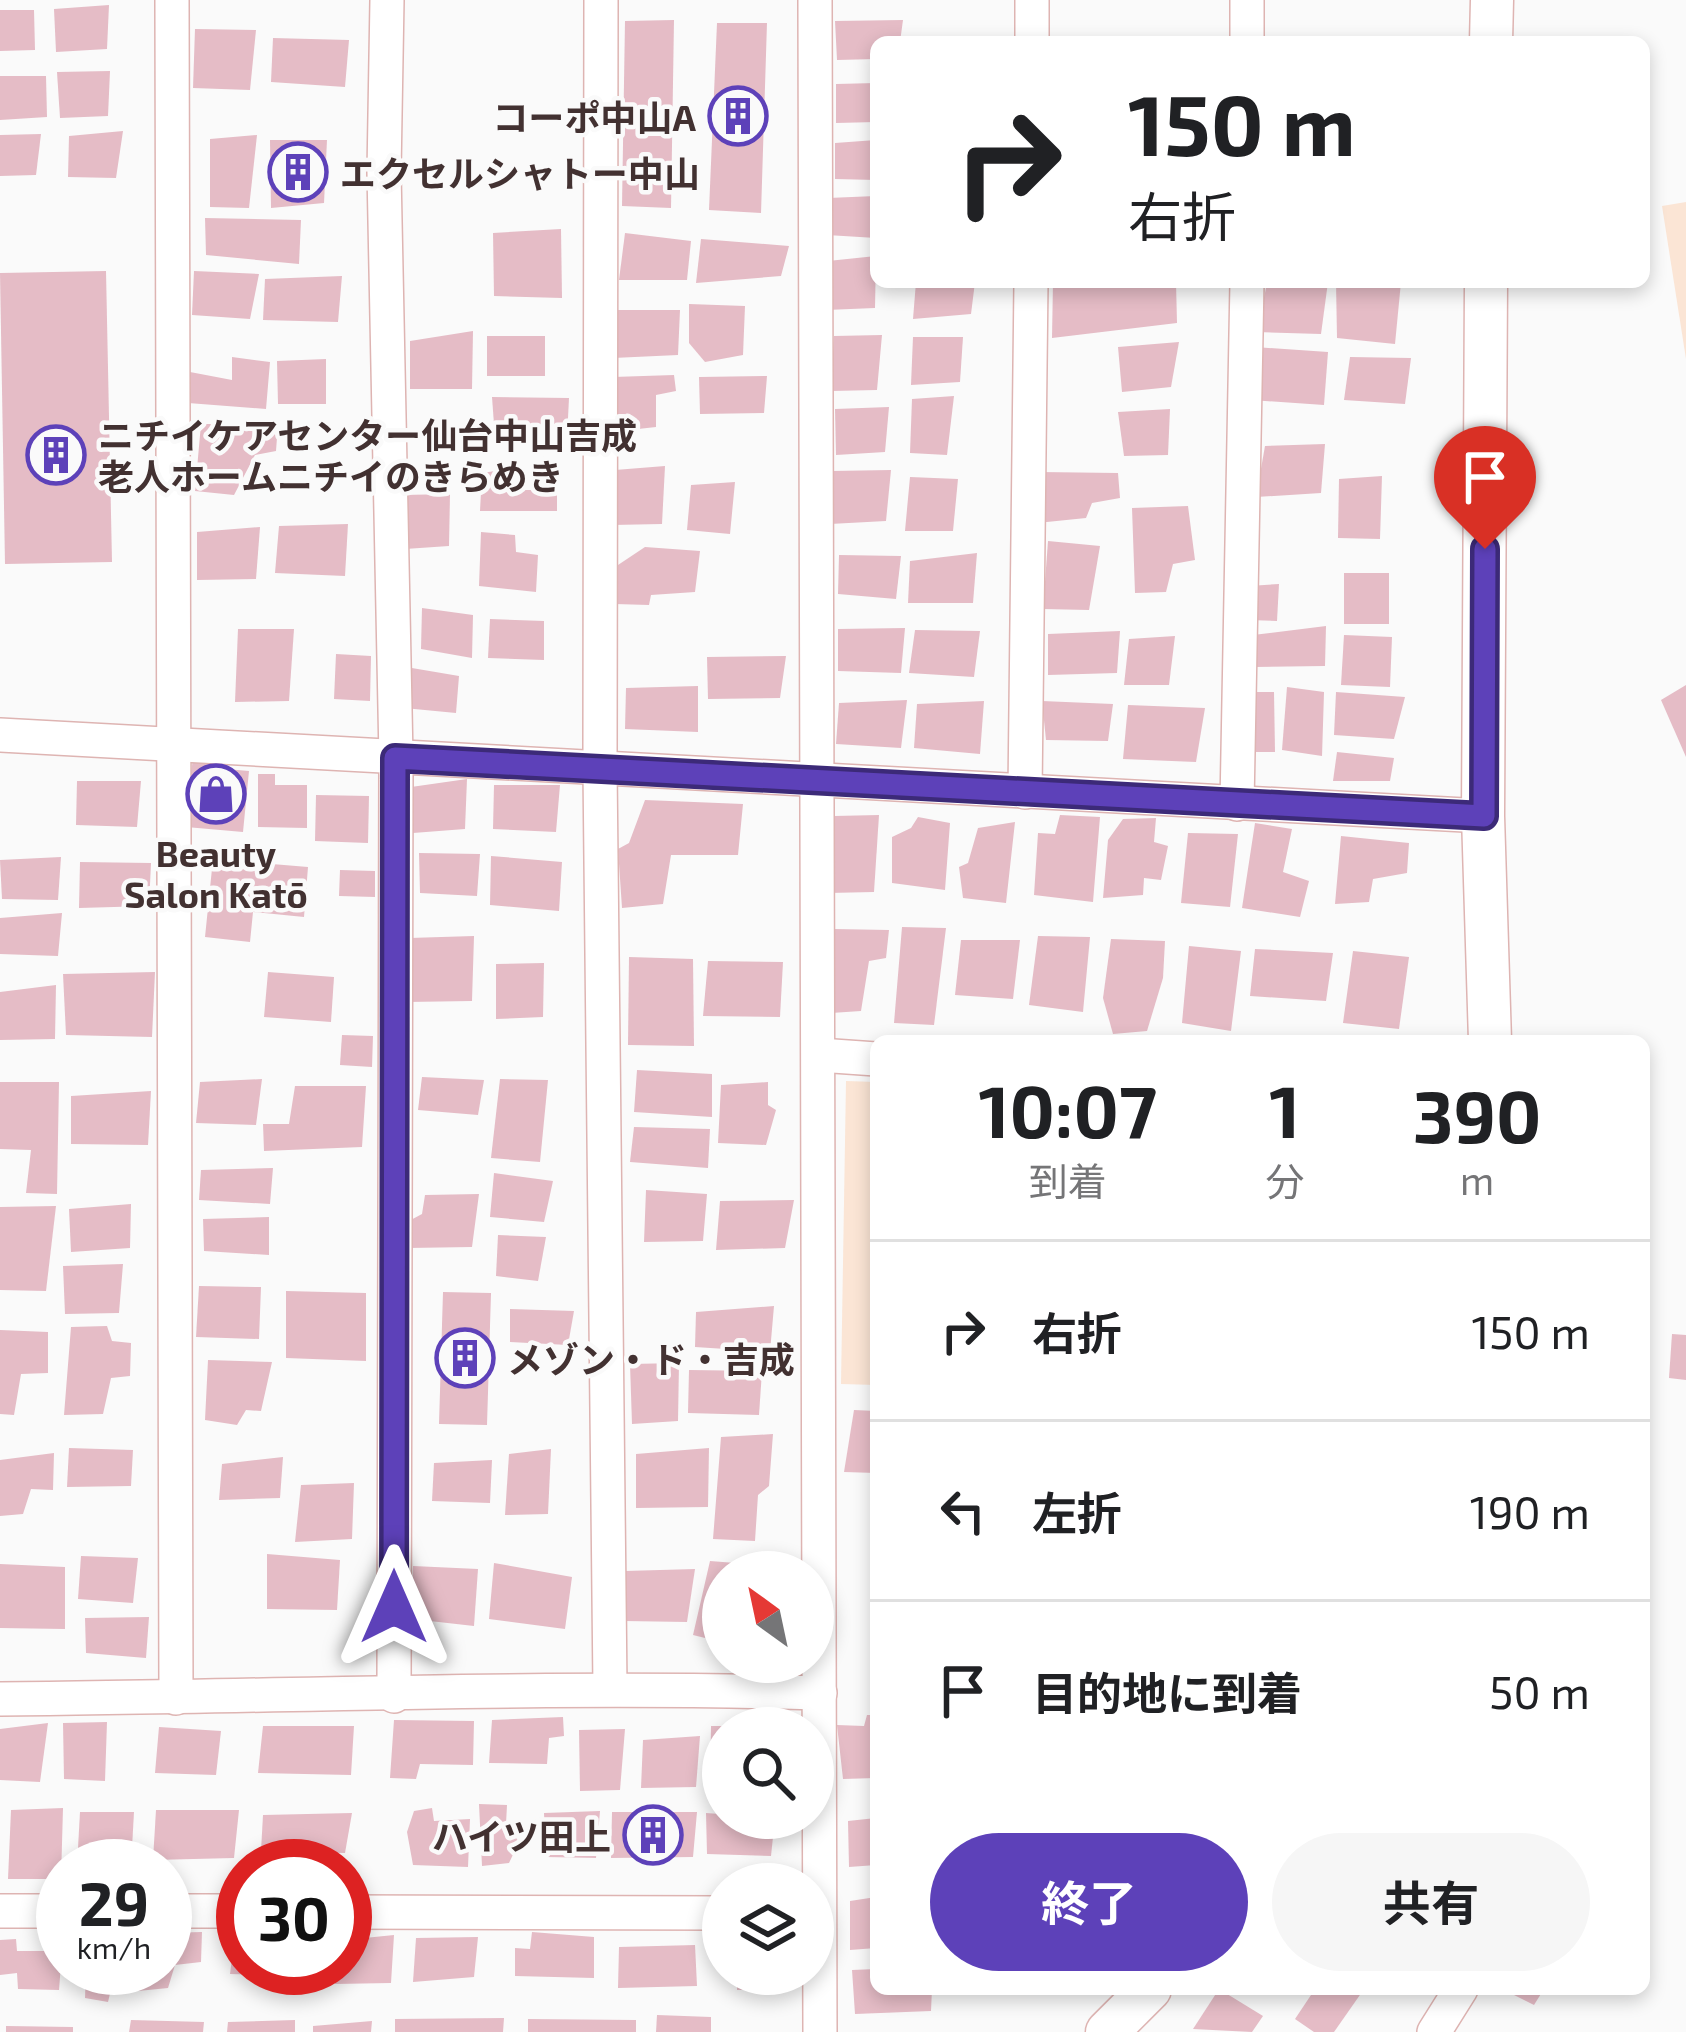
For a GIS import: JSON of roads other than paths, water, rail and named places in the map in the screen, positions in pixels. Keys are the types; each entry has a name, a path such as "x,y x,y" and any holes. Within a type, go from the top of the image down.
{"street":[{"path":"172,0 176,1698"},
{"path":"387,0 383,172 395,758 394,1696"},
{"path":"601,0 600,769 610,1687"},
{"path":"815,0 818,1863"},
{"path":"1032,0 1032,36"},
{"path":"1247,0 1247,36"},
{"path":"1491,36 1492,0"},
{"path":"1025,792 1031,288"},
{"path":"1237,804 1246,288"},
{"path":"1486,288 1484,816 1490,1035"},
{"path":"0,736 1484,816"},
{"path":"819,1055 870,1059"},
{"path":"0,1699 394,1696 610,1687 820,1693"},
{"path":"0,1911 36,1911"},
{"path":"372,1912 702,1913"},
{"path":"819,1995 820,2032"},
{"path":"1107,2032 1144,1995"},
{"path":"1447,2027 1459,1995"}],"place":[{"name":"コーポ中山A","path":"738,116"},
{"name":"エクセルシャトー中山","path":"298,172"},
{"name":"ニチイケアセンター仙台中山吉成 老人ホームニチイのきらめき","path":"56,455"},
{"name":"Beauty Salon Katō","path":"216,794"},
{"name":"メゾン・ド・吉成","path":"465,1358"},
{"name":"ハイツ田上","path":"653,1835"}]}
